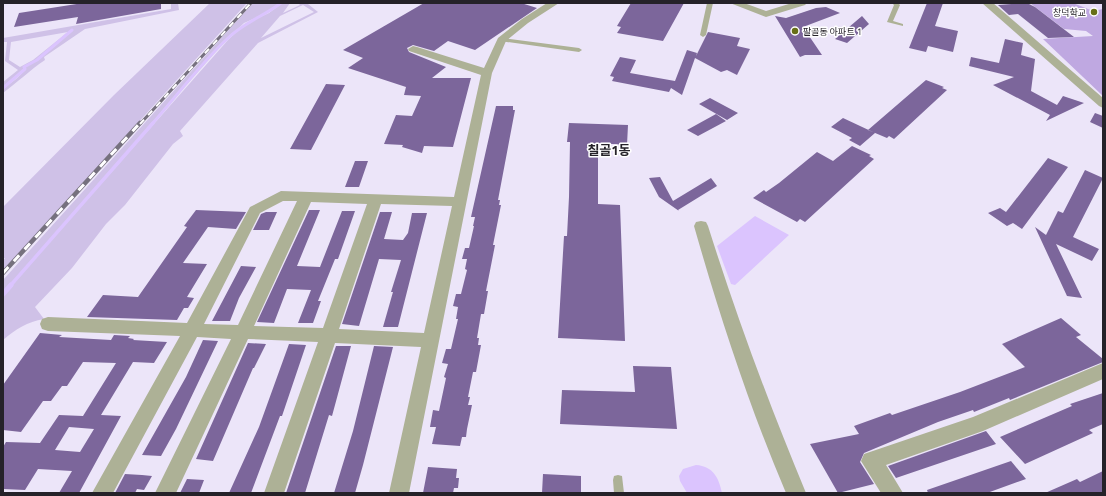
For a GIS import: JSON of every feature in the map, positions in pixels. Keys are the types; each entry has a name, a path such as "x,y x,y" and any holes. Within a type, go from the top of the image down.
{"street":[{"path":"399,493 487,73 502,40 525,21 554,3"},
{"path":"735,3 766,14 802,3"},
{"path":"987,3 1103,104"},
{"path":"413,49 487,73"},
{"path":"102,493 192,330 255,210 281,196 460,202"},
{"path":"165,493 306,197"},
{"path":"274,493 330,336 376,199"},
{"path":"701,226 722,297 779,456 796,493"},
{"path":"48,324 431,340"},
{"path":"893,493 871,461 976,425 1103,371"}],"lane":[{"path":"704,35 710,3"},
{"path":"895,3 897,5 890,22 901,25"},
{"path":"502,40 579,50"},
{"path":"618,480 619,493"}],"shaded area":[{"path":"171,3 178,3 179,10 85,29 44,57 45,60 3,93 3,88 21,75 25,69 24,67 37,60 72,31 36,60 23,67 24,69 12,81 3,87 3,82 18,70 5,61 7,42 3,42 3,38 171,9","holes":["68,32 33,60 20,67 9,60 11,42"]},
{"path":"210,3 247,3 3,271 3,261 5,258 3,258 3,207 114,95"},
{"path":"253,3 281,3 267,13 244,23 227,39 3,293 3,280"},
{"path":"282,3 290,3 283,13 300,5 298,3 310,3 308,4 318,12 258,43 180,131 183,136 173,144 125,205 106,224 72,268 35,307 44,319 22,326 3,340 3,295 228,40 245,24 269,13","holes":["303,5 314,12 261,38 280,16"]},
{"path":"1030,3 1073,3 1093,11 1103,9 1103,96 1043,39 1093,36 1086,31 1064,29"},
{"name":"창덕학교","path":"1072,3 1103,3 1103,23"},
{"path":"755,216 789,235 735,285 731,284 717,246"},
{"path":"696,465 711,470 719,482 722,493 687,493 680,481 679,476 683,469"}],"building":[{"path":"83,3 161,3 161,9 76,24 78,17 14,27 19,13"},
{"path":"424,3 521,3 537,8 475,50 448,41 434,51 413,45 407,48 409,52 446,67 432,78 471,78 453,147 424,146 422,153 402,147 403,145 384,144 396,115 412,116 421,96 404,95 406,87 348,68 363,58 343,50"},
{"path":"631,3 684,3 663,41 617,33 621,27 617,26"},
{"path":"927,3 943,3 935,26 958,31 953,52 928,46 926,52 909,48"},
{"path":"1027,3 1035,7 1074,37 1048,38 1018,14 1009,15 998,5"},
{"name":"팔골동 아파트 1","path":"826,7 840,13 803,27 822,55 805,55 800,57 775,16 786,18 816,8"},
{"path":"862,16 869,24 847,43 835,39"},
{"path":"708,32 740,38 737,46 750,49 737,75 727,70 721,72 695,58 682,95 671,88 669,92 612,81 614,77 610,76 620,57 636,60 630,73 675,81 687,50 697,53 696,56"},
{"path":"1005,39 1023,43 1021,55 1035,59 1031,91 1057,105 1063,96 1084,103 1046,121 1050,115 993,85 1014,77 969,66 971,57 999,63"},
{"path":"926,80 944,87 942,88 947,90 894,139 889,136 887,138 868,130"},
{"path":"326,84 345,85 311,150 290,149"},
{"path":"710,98 738,113 727,120 699,104"},
{"path":"496,106 513,106 513,110 515,110 498,200 500,200 499,205 501,205 486,291 488,291 484,314 481,314 477,338 479,338 478,345 481,345 476,372 473,372 468,397 470,397 468,405 472,405 466,437 462,437 460,446 432,444 436,427 430,427 433,410 439,411 446,378 444,377 448,364 442,363 446,349 451,349 458,319 456,319 458,307 453,306 456,294 461,294 467,270 465,269 467,259 462,259 465,248 469,248 474,226 475,217 471,217"},
{"path":"1095,113 1103,116 1103,128 1090,122"},
{"path":"716,114 726,121 698,136 687,130"},
{"path":"843,118 875,133 860,146 849,140 852,138 831,127"},
{"path":"569,123 628,125 627,145 598,143 598,204 620,205 625,341 558,338 564,236 567,236 569,197 570,142 567,142"},
{"path":"852,146 871,155 869,156 874,159 805,222 800,219 797,222 753,198 764,190 766,192 779,183 817,152 833,161"},
{"path":"1048,158 1068,167 1022,229 1013,223 1007,226 988,213 1000,208 1006,212"},
{"path":"355,161 368,161 359,187 345,187"},
{"path":"1085,170 1103,178 1073,237 1099,249 1092,261 1056,244 1082,298 1067,296 1035,227 1046,235 1058,211 1063,213"},
{"path":"660,177 673,201 711,178 717,186 678,210 679,211 659,197 649,178"},
{"path":"196,210 246,212 236,229 208,227 183,263 207,264 187,297 194,298 188,308 184,308 177,320 87,317 103,295 138,297 187,227 184,226"},
{"path":"309,210 320,210 297,266 320,267 342,211 355,211 338,259 335,259 318,301 321,301 313,323 298,323 311,290 287,289 274,323 257,322"},
{"path":"266,212 277,212 269,230 253,230 261,214"},
{"path":"380,212 392,212 384,239 403,240 408,233 412,213 427,213 398,327 383,327 393,292 391,292 401,260 379,259 359,326 342,324"},
{"path":"241,266 256,267 239,298 230,321 212,321"},
{"path":"1061,318 1081,335 1076,337 1103,359 1103,362 1010,400 1009,398 974,412 973,410 938,422 864,453 860,462 874,484 838,493 810,444 859,434 854,426 890,413 892,415 960,392 1025,367 1002,344"},
{"path":"40,333 62,335 59,337 111,340 114,335 130,336 128,338 134,339 133,340 167,342 154,363 133,362 101,415 121,416 79,493 59,493 72,471 38,469 25,490 3,489 3,447 6,442 40,443 59,415 83,416 116,363 83,362 67,386 62,386 51,401 43,401 21,432 3,430 3,385","holes":["69,427 94,429 80,452 55,450"]},
{"path":"203,340 218,341 176,429 161,456 142,455 186,377"},
{"path":"248,343 266,344 253,368 213,461 196,459"},
{"path":"289,344 306,345 282,416 280,416 251,493 229,493 259,427"},
{"path":"336,346 351,346 332,416 329,415 305,493 286,493"},
{"path":"374,346 393,347 363,465 355,493 334,493 353,431"},
{"path":"633,366 671,367 677,429 560,424 562,390 635,392"},
{"path":"1103,393 1103,424 1089,430 1093,433 1025,464 1000,437 1072,406 1070,404"},
{"path":"986,431 996,444 896,478 888,466"},
{"path":"1011,461 1026,479 987,493 928,493 927,490"},
{"path":"428,467 457,469 456,478 459,478 458,488 454,488 453,493 423,493"},
{"path":"1103,471 1103,493 1045,493 1077,479 1080,482"},
{"path":"125,474 152,476 144,490 137,489 135,493 115,493"},
{"path":"543,474 581,476 581,493 542,493"},
{"path":"187,479 204,480 199,493 180,493"}],"waterway":[{"path":"152,124 217,48 240,28 281,3"},
{"path":"3,88 25,69 24,67 37,60 72,30"},
{"path":"10,286 153,123"},
{"path":"3,294 11,285"}],"railway":[{"path":"140,124 251,3"},
{"path":"3,273 140,123"}],"place":[{"name":"창덕학교","path":"1094,12"},
{"name":"팔골동 아파트 1","path":"795,31"}],"district":[{"name":"칠골1동","path":"609,150"}]}
